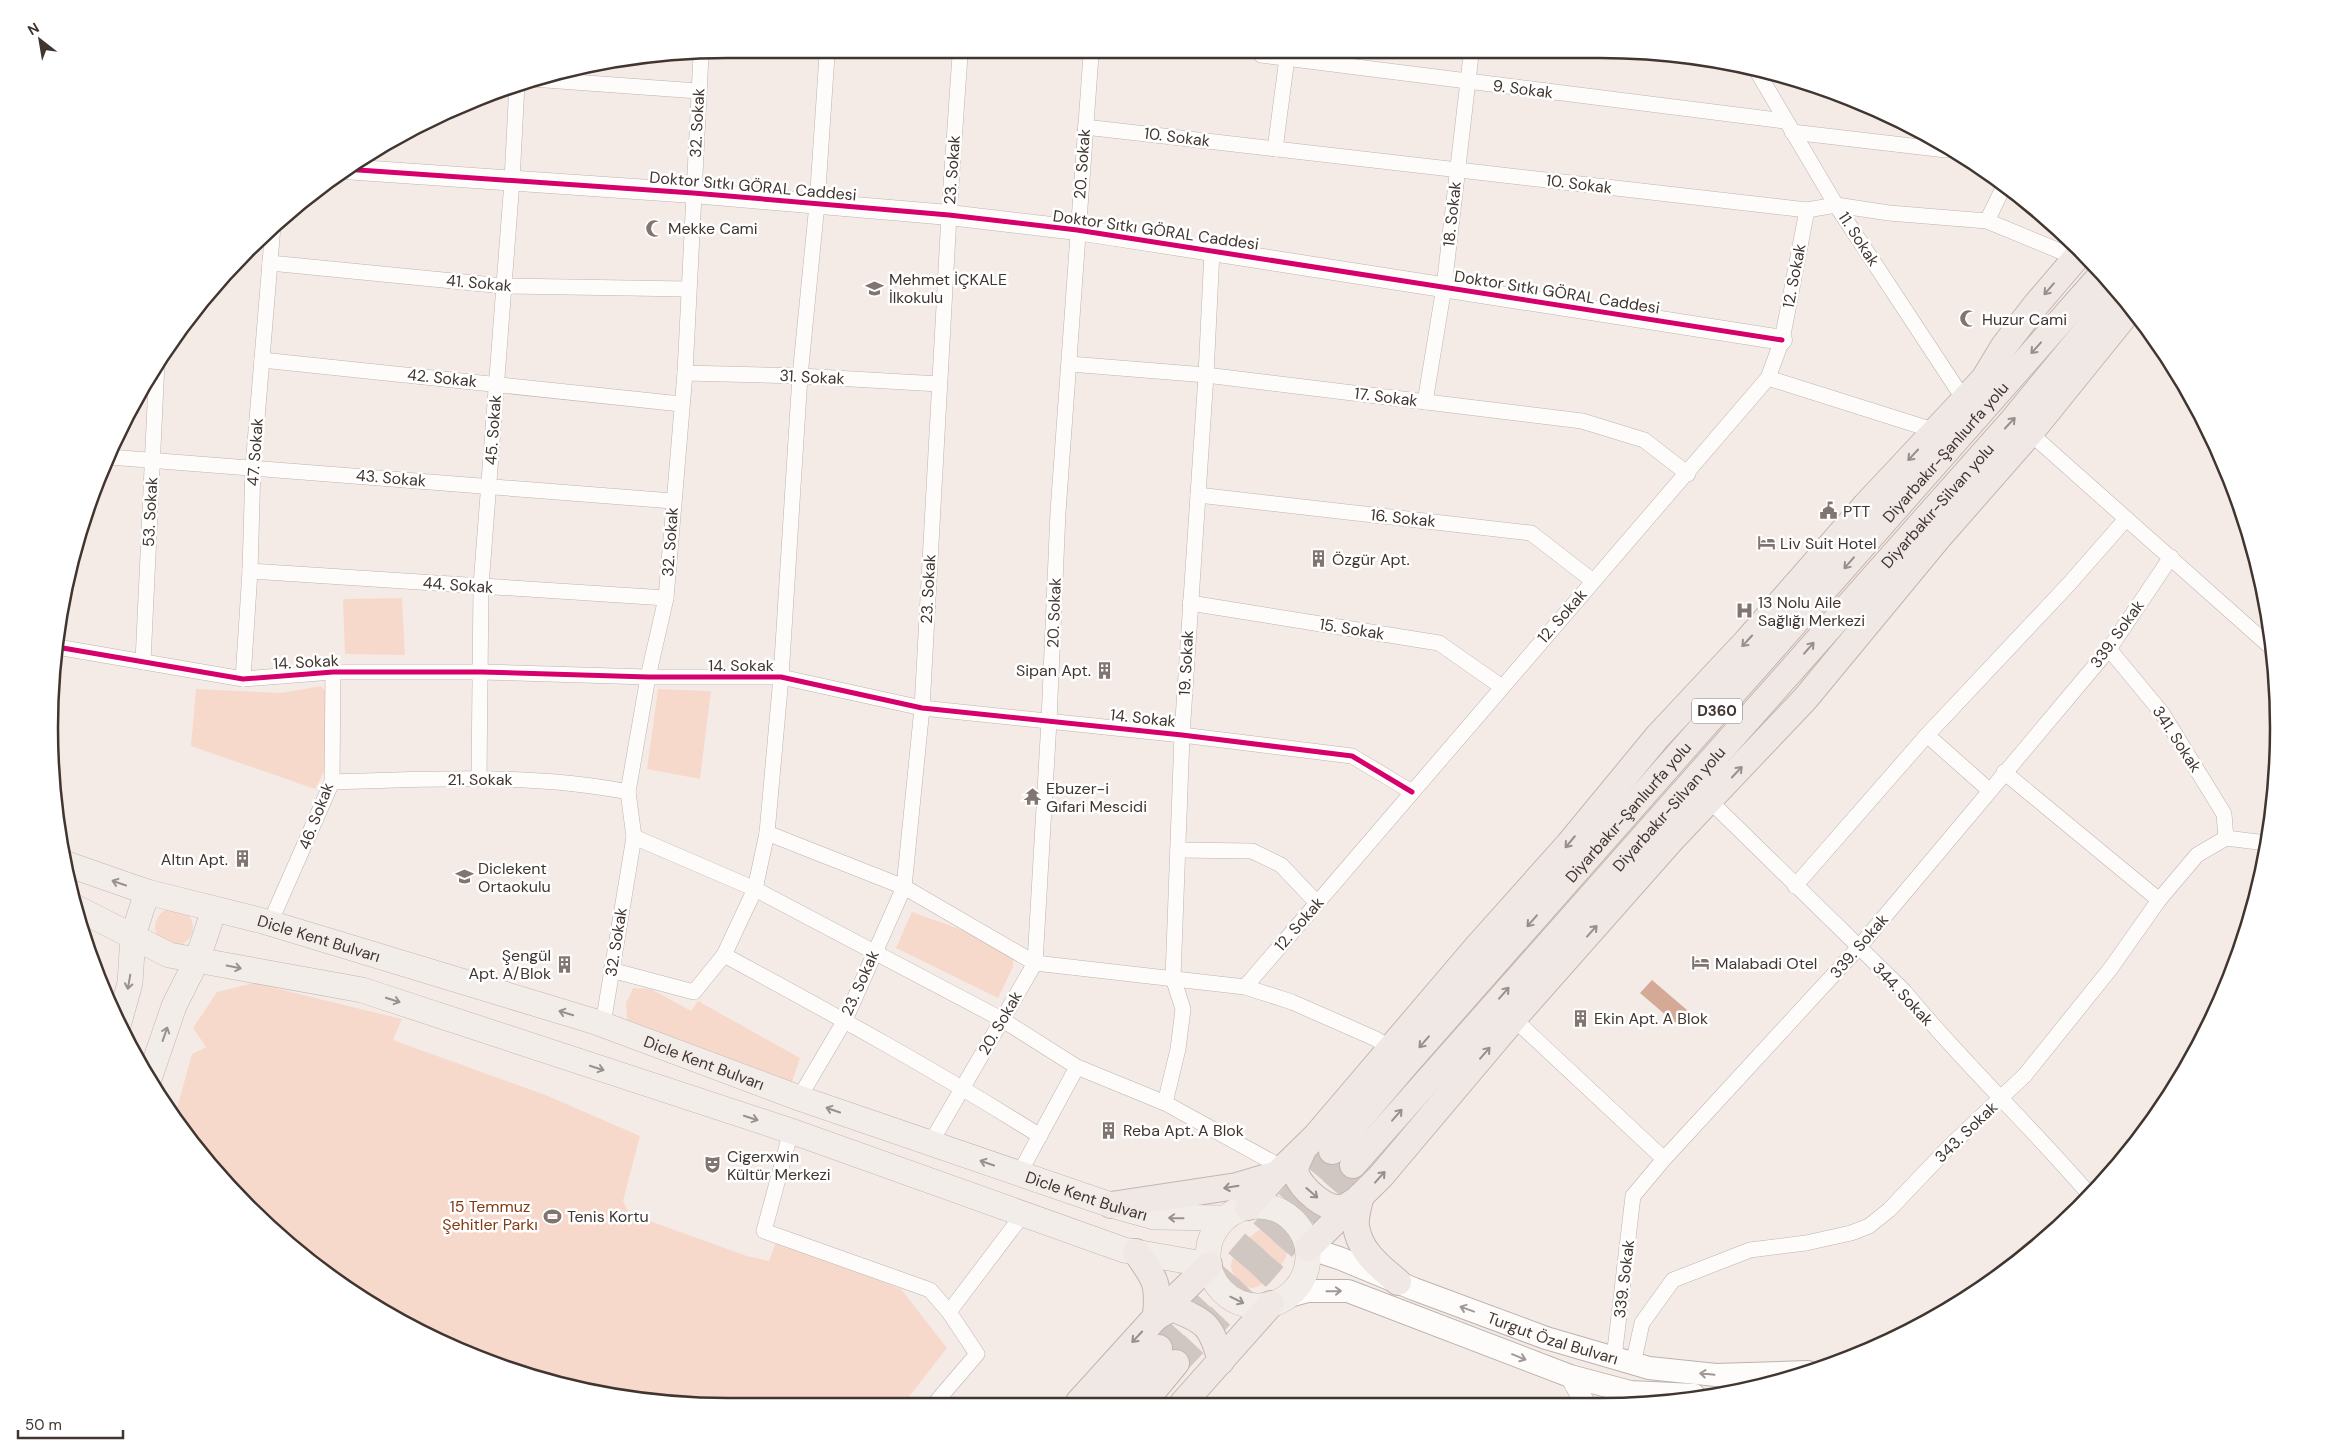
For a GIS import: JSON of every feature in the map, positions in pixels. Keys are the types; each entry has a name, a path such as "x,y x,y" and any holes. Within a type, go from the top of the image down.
{"highway":[{"path":"1248,1207 1391,1049 1658,736 1965,401 1984,379 2004,346 2074,254"},
{"name":"Diyarbakır-Şanlıurfa yolu","path":"1343,1158 1405,1065 2098,279"},
{"name":"Diyarbakır-Silvan yolu","path":"1343,1158 1701,770 2014,419 2114,298"},
{"path":"1308,1248 1360,1199 1381,1176 1514,1018 1674,837 1805,699 1938,538 2030,432 2127,313"},
{"path":"1701,770 1866,624"},
{"path":"1111,1205 1237,1186 1287,1165 1296,1164 1296,1174 1309,1193 1328,1205 1341,1208 1360,1199"},
{"path":"1360,1199 1355,1226 1361,1243 1372,1261 1398,1282"},
{"path":"1136,1252 1150,1272 1158,1290 1156,1317"},
{"path":"1083,1398 1156,1317 1208,1265"},
{"path":"1188,1398 1279,1301"},
{"path":"1156,1317 1172,1308 1204,1323 1212,1334 1221,1361"},
{"path":"1117,1398 1167,1356 1146,1398"}],"main road":[{"name":"Dicle Kent Bulvarı","path":"72,866 147,892 270,923 603,1024 799,1098 1111,1205 1154,1217 1225,1218"},
{"path":"122,1012 130,983 133,936 147,892"},
{"path":"152,1071 174,1006 196,960 214,910"},
{"path":"83,911 169,955 362,990 791,1132 1124,1250 1208,1265"},
{"path":"1248,1207 1271,1207 1287,1215 1299,1227 1308,1248 1308,1262 1305,1274 1298,1286 1279,1301 1250,1305 1231,1298 1220,1289 1208,1265 1208,1248 1214,1232 1225,1218 1235,1211 1248,1207"},
{"name":"Turgut Özal Bulvarı","path":"1308,1248 1339,1258 1546,1338 1649,1368 1716,1375 1781,1373"},
{"name":"Turgut Özal Bulvarı","path":"1279,1301 1308,1291 1348,1291 1624,1397"}],"street":[{"path":"611,970 694,992 724,956 755,889 767,833 781,677 800,376 817,204 827,58"},
{"name":"23. Sokak","path":"799,1098 844,1020 904,887 922,708 939,384 960,58"},
{"name":"20. Sokak","path":"930,1144 1035,963 1049,721 1058,512 1091,58"},
{"name":"9. Sokak","path":"1287,58 1788,126 1939,149"},
{"path":"1274,149 1287,58"},
{"name":"18. Sokak","path":"1425,402 1444,287 1470,58"},
{"name":"32. Sokak","path":"603,1024 634,837 628,792 648,677 666,598 685,373 701,59"},
{"name":"11. Sokak","path":"1760,77 1836,205 1965,401"},
{"path":"552,80 698,91"},
{"name":"45. Sokak","path":"479,778 481,586 512,181 517,92"},
{"name":"10. Sokak","path":"1085,127 1807,210 1836,205 1889,213 1987,221 2072,252"},
{"name":"Doktor Sıtkı GÖRAL Caddesi","path":"355,170 693,193 949,215 1077,230 1782,340"},
{"path":"1987,221 2002,191"},
{"name":"12. Sokak","path":"1245,987 1593,580 1688,474 1768,378 1782,340 1807,210"},
{"name":"47. Sokak","path":"243,679 254,467 272,237"},
{"name":"19. Sokak","path":"1165,1103 1178,1049 1183,1009 1173,978 1182,735 1206,375 1212,251"},
{"name":"41. Sokak","path":"270,263 504,286 688,289"},
{"name":"42. Sokak","path":"262,360 497,383 681,404"},
{"name":"17. Sokak","path":"1070,364 1206,375 1582,421 1644,440 1688,474"},
{"name":"31. Sokak","path":"685,373 800,376 939,384"},
{"name":"53. Sokak","path":"143,662 156,377"},
{"path":"1768,378 1936,431"},
{"path":"2030,432 2265,642"},
{"name":"43. Sokak","path":"115,457 673,501"},
{"name":"16. Sokak","path":"1198,495 1531,533 1593,580"},
{"path":"1795,886 1927,735 2069,584 2126,519"},
{"name":"339. Sokak","path":"1624,1361 1633,1196 1664,1159 1859,947 2109,649 2171,557"},
{"path":"1792,627 1812,567"},
{"name":"44. Sokak","path":"250,571 666,598"},
{"name":"15. Sokak","path":"1190,603 1439,643 1502,687"},
{"name":"14. Sokak","path":"62,649 243,679 332,672 481,672 648,677 781,677 922,708 1182,735 1352,756 1412,792"},
{"name":"341. Sokak","path":"2109,649 2162,713 2224,814 2226,838"},
{"name":"46. Sokak","path":"270,923 332,782 332,672"},
{"path":"1927,735 1989,790"},
{"path":"1592,815 1691,741"},
{"path":"2004,772 2159,900"},
{"name":"21. Sokak","path":"332,782 479,778 584,784 628,792"},
{"name":"344. Sokak","path":"1710,801 1904,991 2000,1098 2051,1149 2085,1189"},
{"path":"767,833 904,887 1035,963 1245,987 1292,1002 1376,1039 1391,1049"},
{"path":"634,837 755,889 1001,1019 1077,1067 1165,1103 1287,1165"},
{"path":"2226,838 2261,842"},
{"name":"343. Sokak","path":"1624,1361 1642,1324 1673,1280 1750,1250 1806,1243 1852,1233 1869,1226 1889,1210 2000,1098 2026,1075 2111,968 2159,900 2197,855 2226,838"},
{"path":"1178,850 1252,851 1281,865 1317,903"},
{"path":"724,956 964,1087 1040,1136"},
{"path":"1514,1018 1664,1159"},
{"path":"1019,1174 1077,1067"},
{"path":"791,1132 764,1231 930,1290 977,1354 939,1398"},
{"path":"948,1312 1024,1213"},
{"path":"1570,1376 1583,1398"}],"green space":[{"path":"402,598 405,655 345,654 343,599"},
{"path":"321,686 328,694 324,772 315,789 191,746 196,689 281,693"},
{"path":"658,689 711,691 700,779 647,769"},
{"path":"174,908 188,913 193,927 188,941 174,946 160,941 155,927 160,913"},
{"path":"912,912 977,937 1013,960 1013,967 998,998 896,948"},
{"name":"15 Temmuz Şehitler Parkı","path":"254,983 402,1019 393,1040 548,1096 640,1136 623,1201 630,1214 747,1256 769,1261 777,1240 901,1289 947,1348 908,1398 728,1398 640,1392 554,1375 512,1362 431,1328 392,1308 355,1285 286,1231 224,1169 177,1109 192,1054 206,1047 193,1028 217,992"},
{"path":"633,988 651,989 691,1011 698,1001 800,1058 791,1085 627,1021 626,1003"},
{"path":"1261,1229 1272,1231 1282,1238 1287,1248 1287,1253 1283,1263 1270,1277 1260,1285 1251,1288 1238,1281 1231,1267 1237,1251 1252,1235"},
{"path":"1168,1326 1183,1334 1190,1347 1192,1359 1184,1369 1145,1336"}],"shaded area":[{"path":"1652,980 1687,1010 1675,1023 1640,993"}],"tunnel":[{"path":"1159,1348 1226,1276 1332,1151"},
{"path":"1176,1363 1263,1271 1353,1165"}],"cycle path":[{"path":"355,170 693,193 949,215 1077,230 1782,340"},
{"path":"62,648 243,679 333,672 481,672 648,677 781,677 922,708 1182,735 1352,756 1412,792"}],"place":[{"name":"Mekke Cami","path":"654,228"},
{"name":"Mehmet İÇKALE İlkokulu","path":"875,288"},
{"name":"Huzur Cami","path":"1968,319"},
{"name":"PTT","path":"1829,511"},
{"name":"Liv Suit Hotel","path":"1766,543"},
{"name":"Özgür Apt.","path":"1318,559"},
{"name":"13 Nolu Aile Sağlığı Merkezi","path":"1744,611"},
{"name":"Sipan Apt.","path":"1105,670"},
{"name":"Ebuzer-i Gıfari Mescidi","path":"1032,797"},
{"name":"Altın Apt.","path":"242,859"},
{"name":"Diclekent Ortaokulu","path":"464,877"},
{"name":"Malabadi Otel","path":"1701,963"},
{"name":"Şengül Apt. A/Blok","path":"565,964"},
{"name":"Ekin Apt. A Blok","path":"1580,1018"},
{"name":"Reba Apt. A Blok","path":"1109,1130"},
{"name":"Cigerxwin Kültür Merkezi","path":"713,1165"},
{"name":"Tenis Kortu","path":"553,1216"}]}
